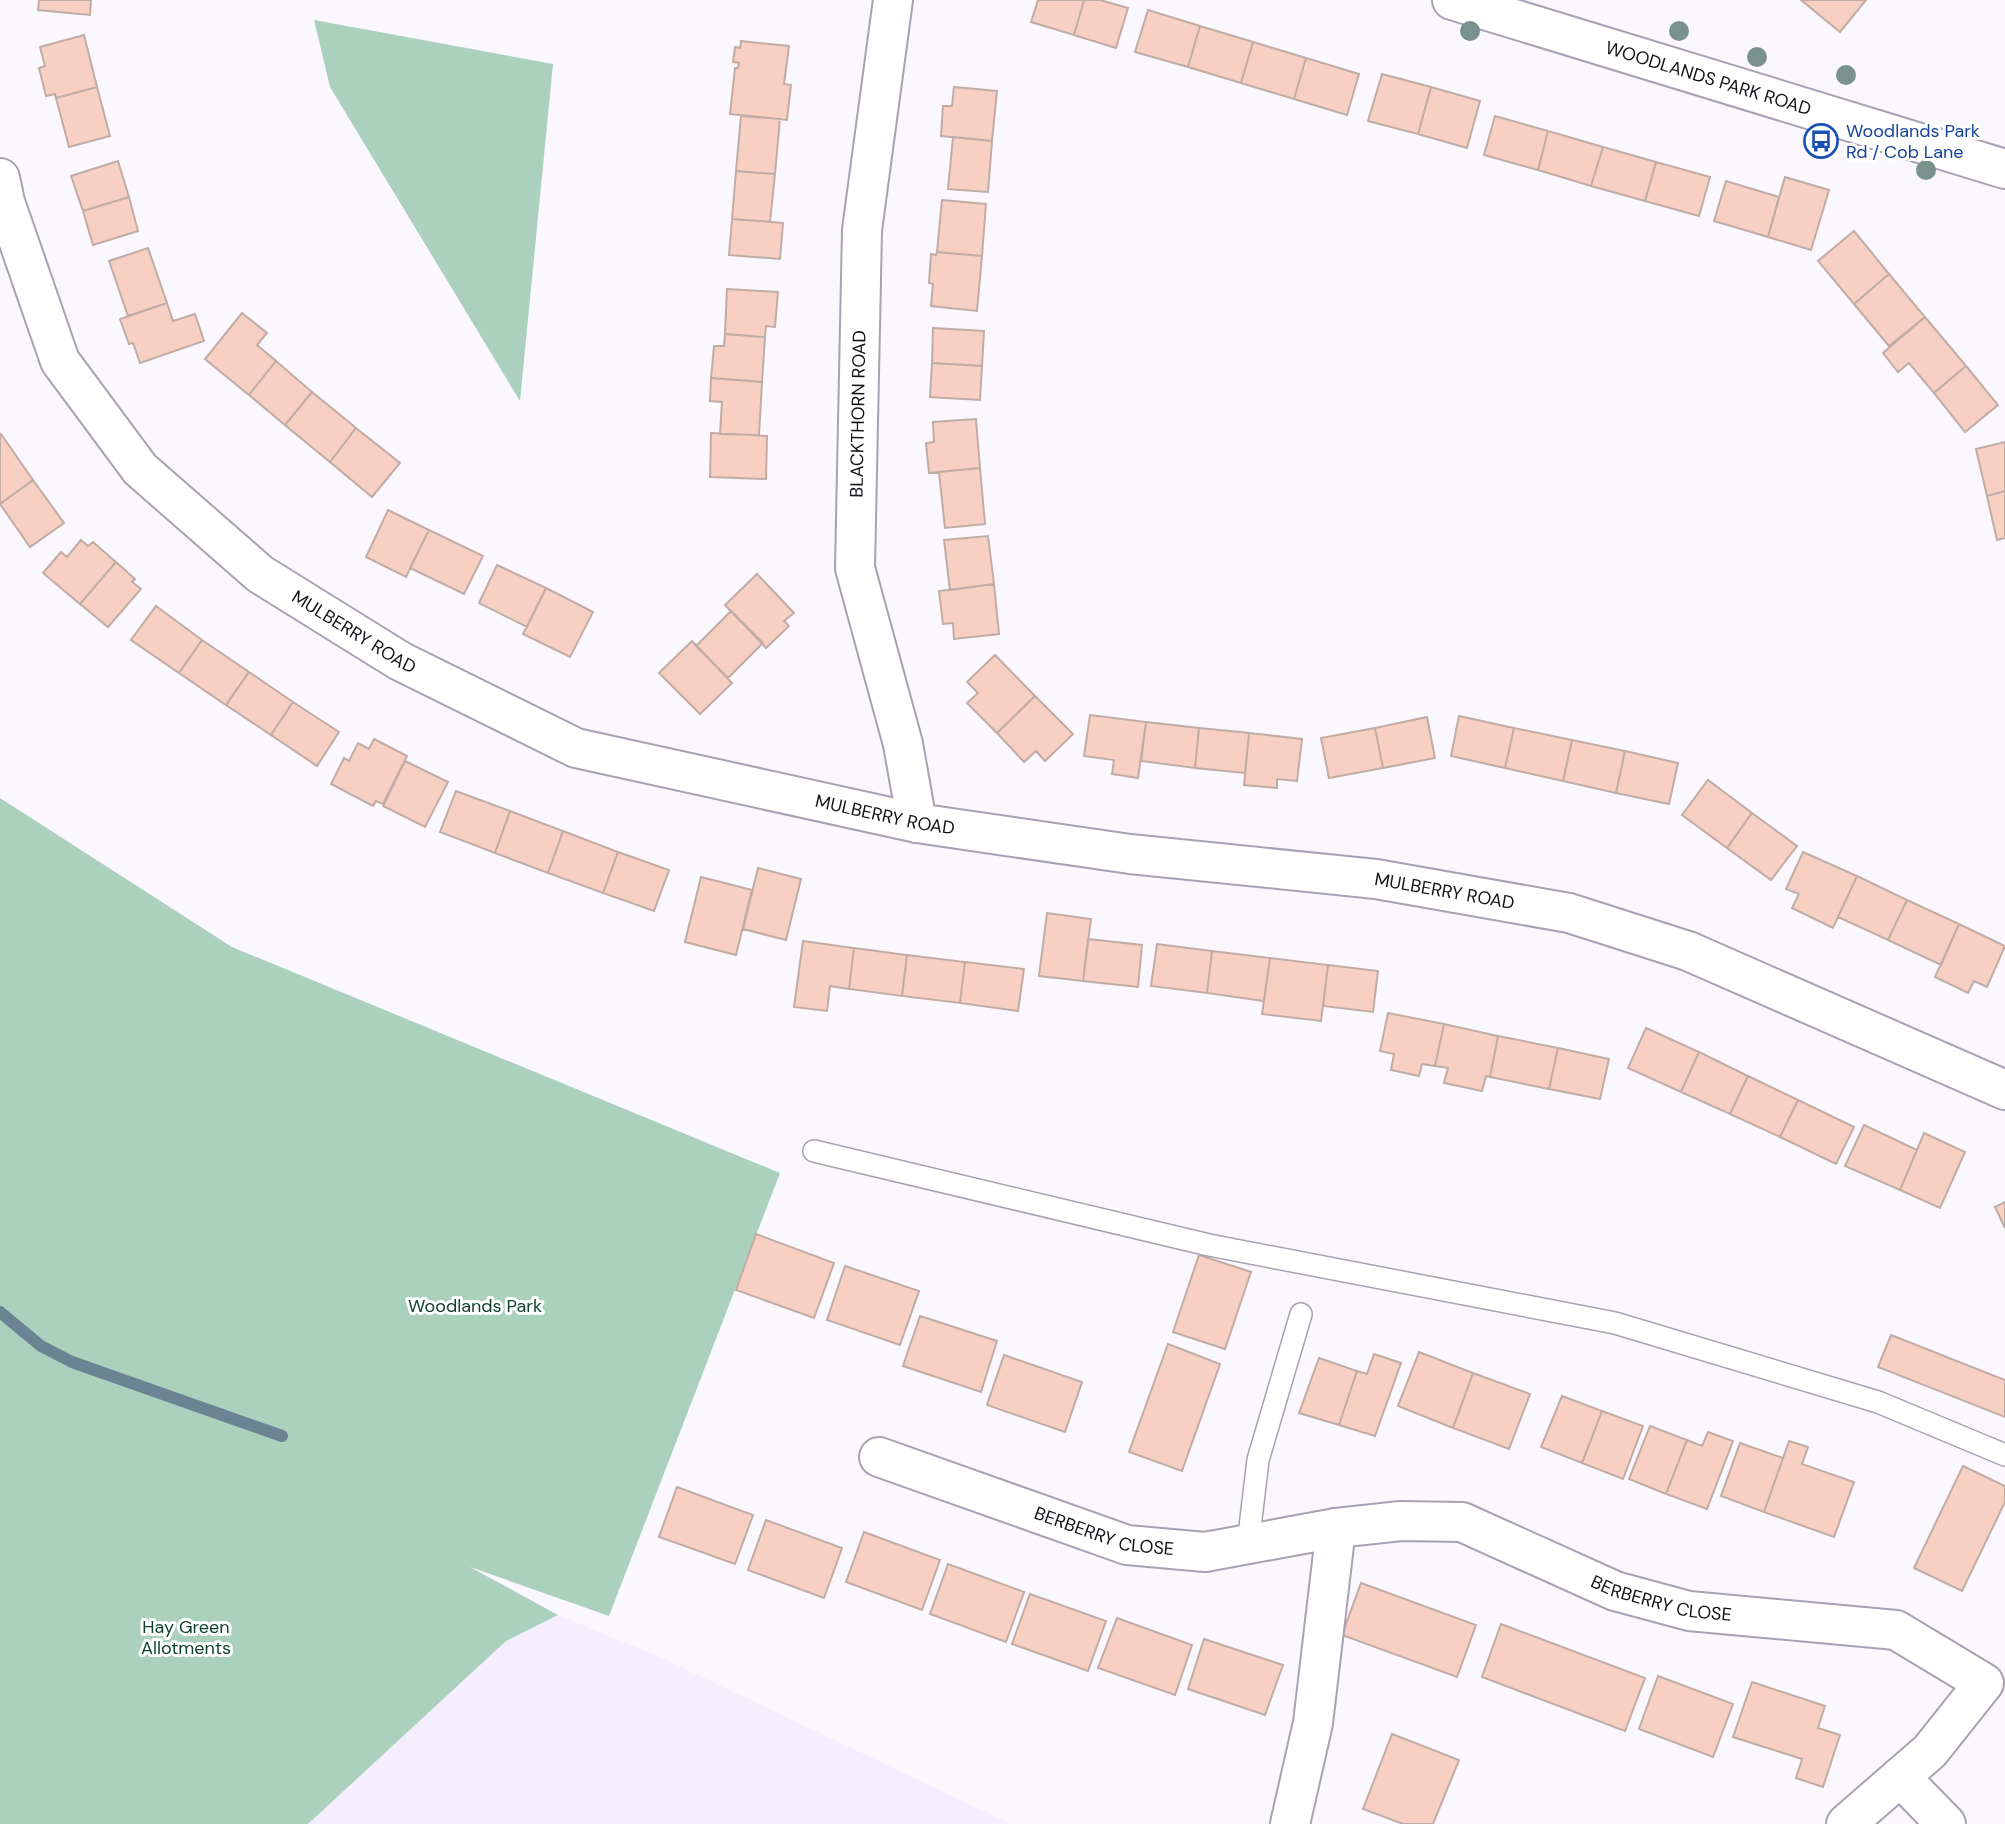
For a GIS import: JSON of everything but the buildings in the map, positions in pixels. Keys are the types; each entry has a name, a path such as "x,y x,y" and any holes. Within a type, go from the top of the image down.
{"street":[{"name":"BLACKTHORN ROAD","path":"893,0 862,230 855,568 903,744 917,823"},
{"name":"WOODLANDS PARK ROAD","path":"1452,0 2005,169"},
{"name":"MULBERRY ROAD","path":"0,178 5,202 60,360 140,469 260,574 400,661 576,748 917,823 1130,855 1376,879 1569,913 1688,951 2005,1090"},
{"name":"BERBERRY CLOSE","path":"878,1457 1126,1545 1205,1552 1336,1528 1401,1521 1462,1522 1615,1591 1689,1611 1896,1630 1995,1673 1930,1751 1846,1824"},
{"path":"1290,1824 1312,1723 1336,1528"},
{"path":"1900,1777 1946,1824"}],"lane":[{"path":"814,1152 1209,1245 1615,1323 1878,1402 2005,1454"},
{"path":"1248,1544 1258,1460 1301,1314"}],"shaded area":[{"path":"558,1615 658,1656 1011,1824 308,1824 506,1641"}],"green space":[{"path":"314,20 553,64 520,401 330,87"},
{"name":"Woodlands Park","path":"0,798 232,947 780,1173 609,1616 470,1567 558,1615 506,1641 308,1824 0,1824"}],"waterway":[{"path":"0,1312 41,1346 72,1362 282,1436"}],"place":[{"name":"Woodlands Park Rd / Cob Lane","path":"1821,141"}],"park label":[{"name":"Hay Green Allotments","path":"186,1637"}]}
